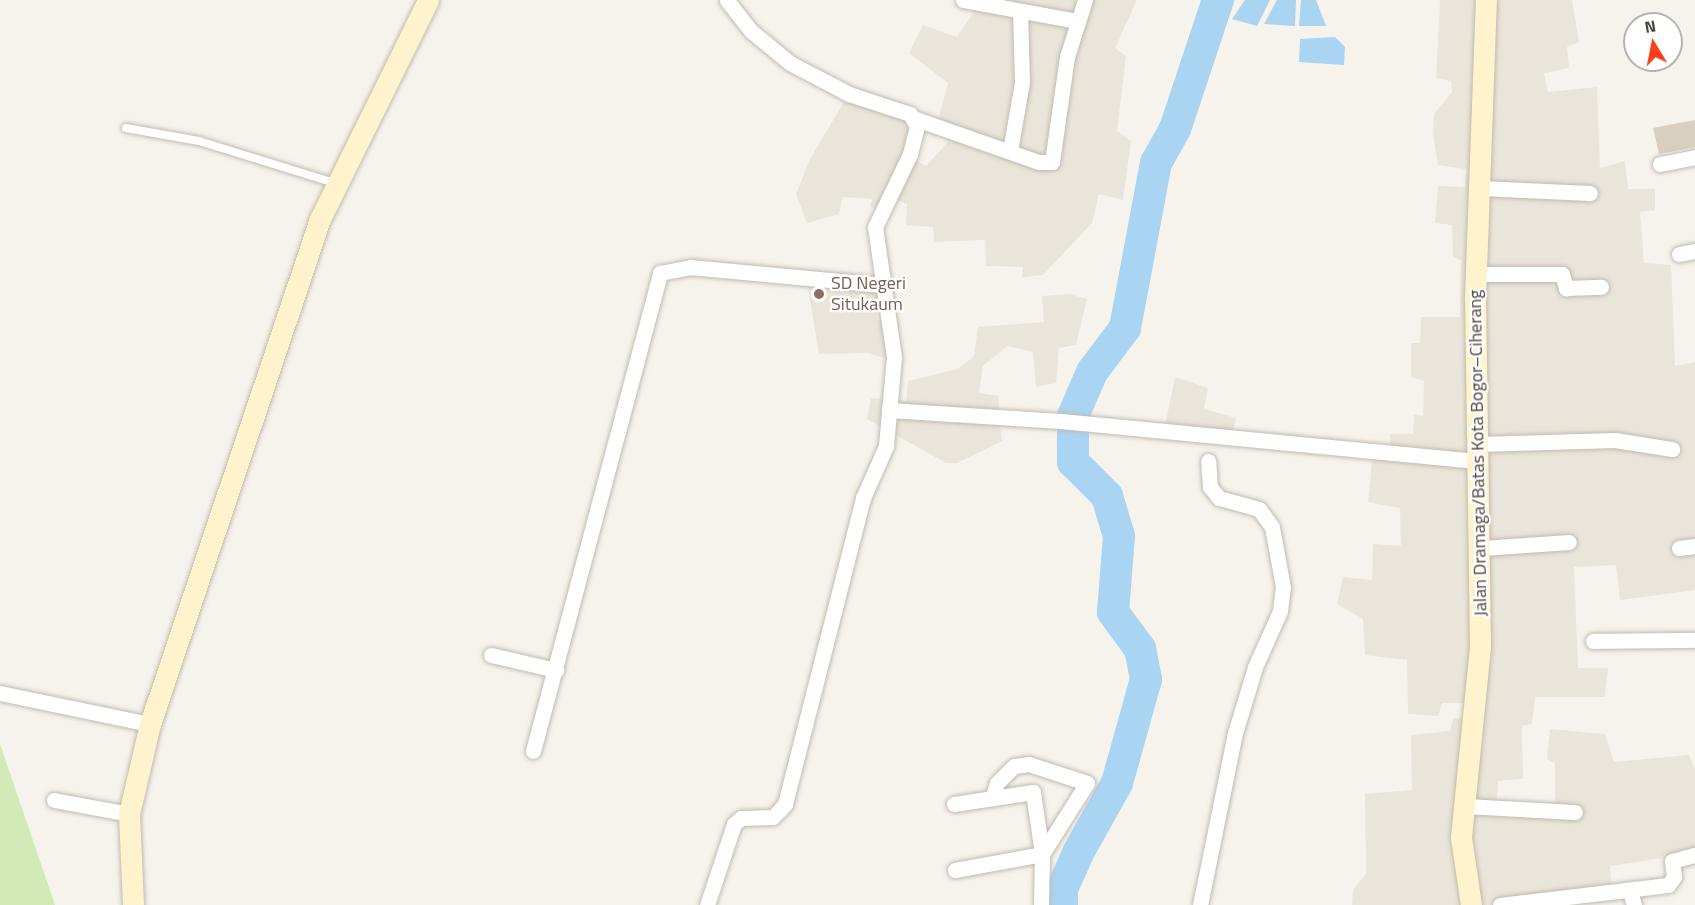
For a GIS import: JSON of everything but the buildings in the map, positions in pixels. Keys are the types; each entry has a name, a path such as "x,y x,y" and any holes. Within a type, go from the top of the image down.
{"street":[{"path":"133,905 129,814 150,723 320,219 428,0"},
{"path":"963,0 1077,21"},
{"path":"733,2 756,36 790,63 849,93 1039,162 1052,162 1063,78 1077,21 1085,0"},
{"name":"Jalan Dramaga/Batas Kota Bogor–Ciherang","path":"1471,905 1461,837 1480,647 1482,548 1475,274 1486,0"},
{"path":"1010,151 1022,82 1020,11"},
{"path":"707,905 734,824 741,818 773,817 785,804 863,498 886,446 894,357 888,292 883,285 876,220 910,154 916,119"},
{"path":"1660,164 1695,157"},
{"path":"1480,188 1590,193"},
{"path":"1679,254 1695,251"},
{"path":"533,751 660,273 690,267 883,285"},
{"path":"1475,274 1562,274 1566,288 1601,287"},
{"path":"889,410 1478,452 1615,440 1672,449"},
{"path":"1200,905 1235,733 1255,668 1280,611 1283,587 1272,527 1259,509 1219,498 1210,487 1208,461"},
{"path":"1482,548 1569,542"},
{"path":"1593,641 1695,640"},
{"path":"491,655 556,670"},
{"path":"0,693 150,723"},
{"path":"1029,764 1031,791 1042,854 1041,905"},
{"path":"955,870 1042,854 1087,783 1029,764 1014,766 997,783 993,796"},
{"path":"954,804 1031,791"},
{"path":"54,800 129,814"},
{"path":"1464,806 1575,812"},
{"path":"1500,905 1632,898 1668,885 1674,878 1672,861 1695,855"}],"lane":[{"path":"126,128 199,141 337,183"}],"shaded area":[{"path":"968,0 1137,0 1115,48 1126,56 1117,131 1131,141 1123,200 1099,194 1092,223 1043,275 1022,277 1023,267 986,266 985,240 934,242 933,227 906,225 907,204 894,199 886,208 870,207 872,199 843,197 839,214 807,223 796,194 810,159 847,97 910,120 915,160 926,166 957,132 939,117 948,83 909,53 923,25 957,37 978,6"},
{"path":"1440,0 1572,0 1579,42 1567,47 1569,68 1544,73 1548,92 1597,87 1600,168 1625,161 1628,189 1655,189 1655,210 1640,212 1644,263 1671,265 1675,366 1695,362 1695,590 1620,600 1616,565 1574,567 1578,668 1608,668 1605,697 1535,697 1532,724 1522,726 1523,779 1498,781 1497,805 1555,807 1555,763 1547,759 1550,729 1605,734 1614,762 1689,755 1695,769 1695,853 1610,866 1612,896 1556,905 1352,905 1353,890 1366,874 1365,794 1412,790 1411,735 1450,731 1453,718 1475,719 1477,703 1442,703 1438,716 1408,714 1407,660 1365,655 1363,619 1337,604 1343,577 1372,580 1373,544 1401,546 1400,508 1368,502 1372,461 1390,458 1390,434 1413,434 1414,415 1423,416 1424,381 1411,377 1411,343 1420,343 1421,317 1460,317 1461,260 1453,257 1452,225 1435,223 1438,186 1465,187 1466,169 1438,165 1433,134 1434,114 1452,92 1451,81 1436,78"},
{"path":"806,275 879,279 877,320 899,324 894,361 868,353 819,354"},
{"path":"1069,294 1087,299 1076,345 1059,348 1056,383 1036,387 1033,352 1007,346 983,366 979,393 998,396 1002,441 957,463 946,463 867,419 871,398 906,401 908,381 958,369 974,356 978,327 1044,322 1042,296"},
{"path":"1175,377 1208,388 1204,409 1236,418 1231,441 1164,431"}],"green space":[{"path":"0,744 55,905 0,905"}],"water":[{"path":"1245,0 1270,0 1257,26 1232,19"},
{"path":"1277,0 1296,0 1295,26 1264,24"},
{"path":"1301,0 1316,0 1326,26 1299,26"},
{"path":"1335,37 1345,47 1344,65 1299,62 1300,39"}],"waterway":[{"path":"1062,905 1062,889 1079,851 1117,783 1146,679 1140,649 1113,612 1119,536 1107,496 1073,462 1073,416 1092,372 1125,328 1156,163 1175,129 1218,0"}],"place":[{"name":"SD Negeri Situkaum","path":"819,294"}]}
